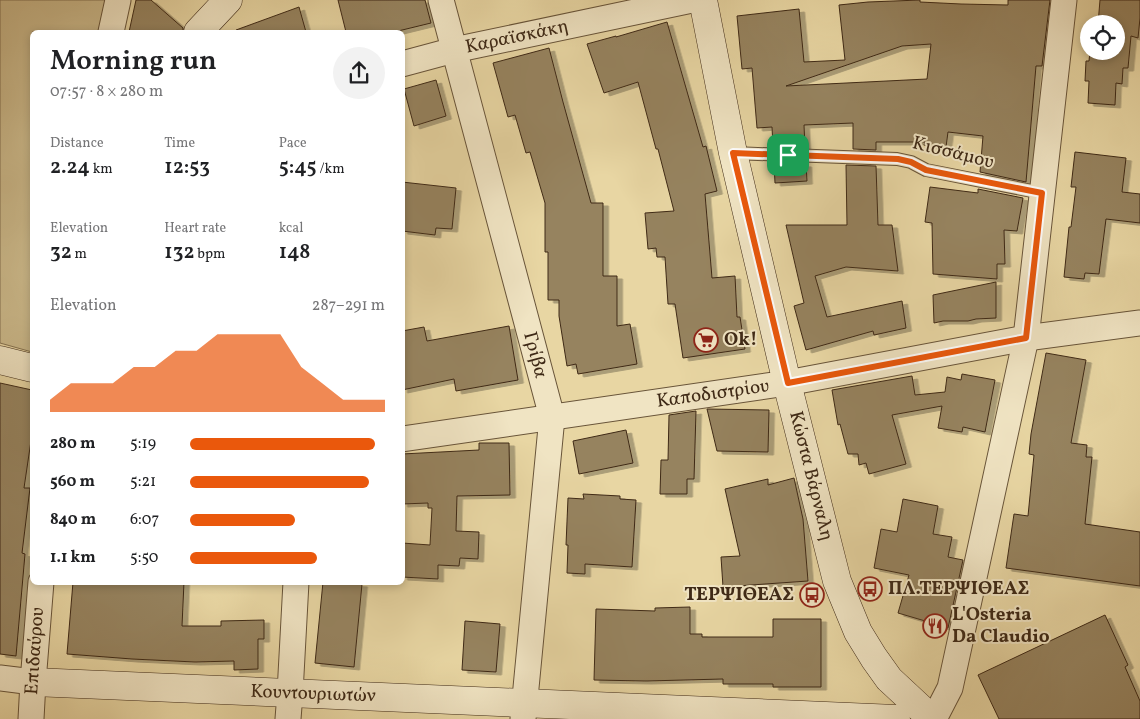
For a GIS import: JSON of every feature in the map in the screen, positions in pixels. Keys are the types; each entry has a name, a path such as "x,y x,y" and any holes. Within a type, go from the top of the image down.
{"street":[{"path":"112,30 118,0"},
{"path":"200,30 228,0"},
{"name":"Γρίβα","path":"441,0 552,417 524,711"},
{"name":"Καραϊσκάκη","path":"405,63 454,50 692,0"},
{"name":"Κώστα Βάρναλη","path":"703,0 733,153 837,582 858,632 874,658 889,678 933,719"},
{"path":"933,719 950,688 1026,338 1064,0"},
{"name":"Καποδιστρίου","path":"405,439 788,383 1026,338 1140,322"},
{"path":"0,360 30,368"},
{"name":"Επιδαύρου","path":"31,719 41,585"},
{"path":"289,706 296,585"},
{"name":"Κουντουριωτών","path":"0,678 289,706 896,719"}],"lane":[{"name":"Κισσάμου","path":"733,153 898,159 911,162 926,170 1042,193"}],"shaded area":[{"path":"0,0 105,0 100,30 30,30 30,351 0,343"}],"building":[{"path":"136,0 151,0 183,28 183,30 129,30"},
{"path":"338,0 425,0 431,23 402,30 346,30"},
{"path":"920,0 920,2 1008,5 1008,0 1050,0 1042,66 1036,66 1026,182 980,172 983,136 948,132 946,147 924,145 925,142 876,142 876,150 853,149 853,123 804,125 805,148 773,146 772,127 757,128 752,68 742,69 737,16 799,9 804,62 845,60 839,5","holes":["931,44 927,79 786,86 902,46"]},
{"path":"1100,0 1140,0 1138,38 1131,36 1128,68 1123,68 1122,84 1116,83 1115,105 1088,103 1089,81 1085,81 1086,61 1125,60 1125,15 1099,15"},
{"path":"299,7 305,30 236,30"},
{"path":"667,22 703,147 706,146 717,191 705,194 712,278 735,276 737,317 740,317 745,349 683,358 675,304 668,304 665,257 657,257 656,248 648,249 645,213 674,211 638,82 604,93 587,44"},
{"path":"549,48 591,203 603,203 603,276 617,276 617,326 630,324 637,364 578,374 576,364 567,366 559,316 559,300 548,300 548,252 545,252 545,203 530,152 526,153 515,115 508,117 493,63"},
{"path":"436,80 446,116 414,126 405,89"},
{"path":"1075,152 1126,158 1122,192 1140,194 1140,223 1106,219 1099,274 1085,273 1084,279 1064,277 1069,227 1071,227 1076,187 1071,187"},
{"path":"774,163 806,164 807,181 775,183"},
{"path":"846,165 876,166 878,225 892,225 898,271 846,267 815,276 827,317 902,301 906,328 874,335 873,331 806,350 794,306 804,303 786,225 847,225"},
{"path":"405,182 456,188 452,229 436,228 435,235 405,231"},
{"path":"930,187 978,193 978,189 1023,198 1017,231 1004,230 1005,264 997,264 997,279 933,274 932,223 925,222"},
{"path":"996,282 996,318 934,323 933,295"},
{"path":"509,326 518,380 456,391 454,379 405,389 405,330 424,327 427,341"},
{"path":"1046,353 1086,360 1071,443 1087,445 1086,457 1092,457 1085,524 1140,532 1140,586 1006,568 1014,514 1028,516 1034,455 1029,454 1031,434"},
{"path":"962,374 995,380 985,432 963,427 962,432 938,428 942,406 892,415 906,464 869,474 866,463 859,465 858,454 848,454 840,424 838,425 832,390 912,376 915,395 945,392 947,377 961,380"},
{"path":"0,383 30,390 30,448 24,488 30,488 22,553 25,554 16,656 0,654"},
{"path":"707,409 769,410 768,452 717,451"},
{"path":"696,411 694,479 687,479 687,494 660,494 661,460 668,460 669,415"},
{"path":"626,430 633,463 579,474 573,441"},
{"path":"479,443 509,443 510,495 457,496 456,531 479,532 478,559 460,558 459,566 438,565 438,579 405,577 405,543 430,545 432,508 428,508 428,503 405,504 405,454 479,450"},
{"path":"794,478 803,519 808,581 723,587 721,557 740,556 725,489 768,479 768,485"},
{"path":"583,494 620,496 620,499 636,500 632,567 585,564 585,574 567,573 568,498 584,499"},
{"path":"903,499 938,506 933,534 952,537 948,557 963,560 948,628 898,613 909,575 874,568 881,529 897,532"},
{"path":"73,585 184,585 182,626 221,626 221,621 264,620 264,639 258,639 258,669 234,670 234,661 195,662 67,654"},
{"path":"323,585 362,585 354,667 315,663"},
{"path":"690,607 690,634 702,634 702,637 773,637 773,619 821,619 821,687 773,687 773,684 723,684 723,679 594,680 596,609 655,611 655,608"},
{"path":"1105,615 1128,665 1125,667 1140,701 1140,719 999,719 978,675"},
{"path":"465,621 500,624 496,672 462,670"}],"place":[{"name":"Ok!","path":"706,340"},
{"name":"ΠΛ.ΤΕΡΨΙΘΕΑΣ","path":"870,589"},
{"name":"ΤΕΡΨΙΘΕΑΣ","path":"812,595"},
{"name":"L'Osteria Da Claudio","path":"935,626"}],"route":[{"path":"733,153 788,155 898,159 911,162 926,170 1042,193 1026,338 788,383 733,153"}]}
